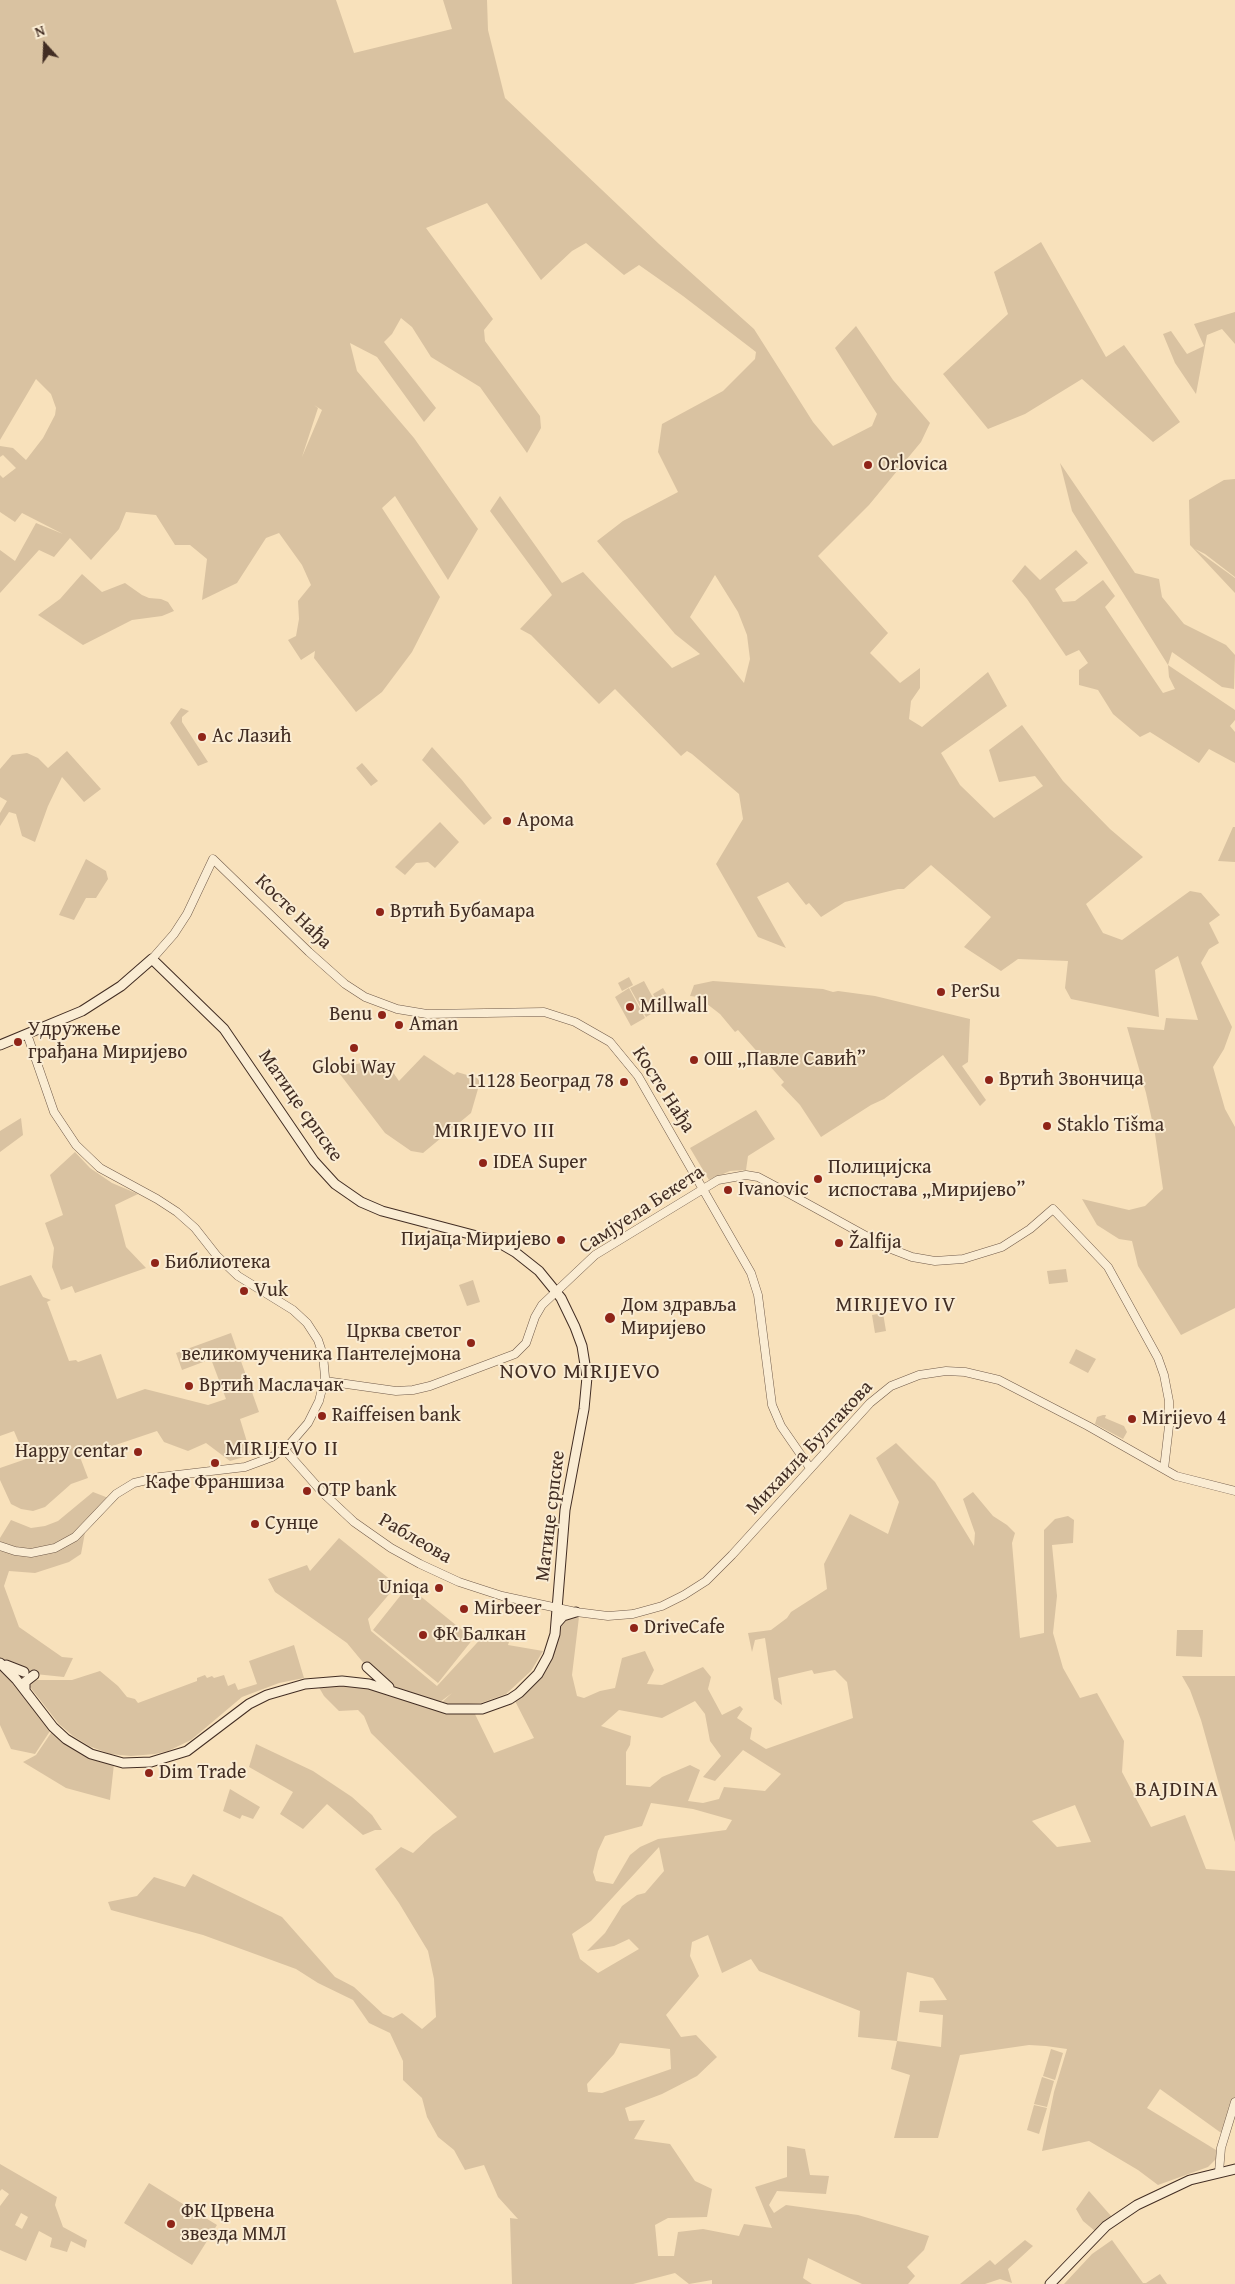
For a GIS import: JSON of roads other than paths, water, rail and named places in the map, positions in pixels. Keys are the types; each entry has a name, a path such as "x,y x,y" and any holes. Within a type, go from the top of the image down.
{"main road":[{"path":"0,1044 74,1015 105,998 152,959"},
{"name":"Матице српске","path":"0,1663 25,1690 54,1728 77,1747 110,1760 138,1763 161,1760 188,1750 238,1711 274,1692 317,1682 357,1682 370,1684 447,1709 474,1710 503,1702 519,1693 538,1674 548,1656 556,1624 565,1510 584,1409 587,1377 578,1333 556,1291 540,1271 502,1244 471,1233 382,1211 361,1202 335,1184 309,1154 224,1029 152,959"},
{"path":"556,1624 565,1616 576,1612"},
{"path":"0,1663 24,1672"},
{"path":"370,1671 393,1690"},
{"path":"357,1682 370,1671"},
{"path":"370,1671 370,1684"},
{"path":"25,1690 25,1682 34,1675"},
{"path":"1050,2284 1097,2235 1125,2213 1174,2186 1235,2169"}],"street":[{"name":"Косте Нађа","path":"152,959 174,934 187,914 213,859 314,956 345,984 365,997 398,1009 427,1014 544,1012 574,1022 610,1042 638,1076 703,1188 755,1284 772,1404 781,1426 810,1468"},
{"path":"0,1546 31,1553 55,1548 70,1540 116,1494 134,1483 160,1477 245,1467 264,1461 284,1449 299,1435 312,1417 325,1381 321,1347 314,1332 302,1318 287,1305 238,1276 222,1261 195,1228 177,1212 158,1199 100,1168 76,1146 54,1112 27,1034"},
{"name":"Самјуела Бекета","path":"325,1381 396,1391 413,1390 430,1386 509,1357 524,1347 539,1309 595,1255 718,1180 731,1176 754,1176 886,1247 912,1257 940,1262 963,1259 1002,1248 1030,1229 1053,1209 1108,1267 1158,1358 1166,1384 1169,1405 1164,1470"},
{"name":"Михаила Булгакова","path":"558,1609 613,1616 642,1612 662,1606 690,1592 719,1569 879,1395 901,1381 919,1375 946,1371 969,1372 999,1380 1088,1426 1164,1470 1189,1480 1235,1491"},
{"name":"Раблеова","path":"284,1449 308,1477 345,1514 403,1555 439,1573 475,1587 558,1609"},
{"path":"1219,2172 1218,2161 1235,2102"}],"place":[{"name":"Orlovica","path":"868,465"},
{"name":"Ас Лазић","path":"202,737"},
{"name":"Арома","path":"507,821"},
{"name":"Вртић Бубамара","path":"380,912"},
{"name":"PerSu","path":"941,992"},
{"name":"Millwall","path":"630,1007"},
{"name":"Benu","path":"382,1015"},
{"name":"Aman","path":"399,1025"},
{"name":"Удружење грађана Миријево","path":"18,1042"},
{"name":"Globi Way","path":"354,1048"},
{"name":"ОШ „Павле Савић”","path":"694,1060"},
{"name":"Вртић Звончица","path":"989,1080"},
{"name":"11128 Београд 78","path":"624,1082"},
{"name":"Staklo Tišma","path":"1047,1126"},
{"name":"IDEA Super","path":"483,1163"},
{"name":"Полицијска испостава „Миријево”","path":"818,1179"},
{"name":"Ivanovic","path":"728,1190"},
{"name":"Пијаца Миријево","path":"561,1240"},
{"name":"Žalfija","path":"839,1243"},
{"name":"Библиотека","path":"155,1263"},
{"name":"Vuk","path":"244,1291"},
{"name":"Дом здравља Миријево","path":"610,1318"},
{"name":"Црква светог великомученика Пантелејмона","path":"471,1343"},
{"name":"Вртић Маслачак","path":"189,1386"},
{"name":"Raiffeisen bank","path":"322,1416"},
{"name":"Mirijevo 4","path":"1132,1419"},
{"name":"Happy centar","path":"138,1452"},
{"name":"Кафе Франшиза","path":"215,1463"},
{"name":"OTP bank","path":"307,1491"},
{"name":"Сунце","path":"255,1524"},
{"name":"Uniqa","path":"439,1588"},
{"name":"Mirbeer","path":"464,1609"},
{"name":"DriveCafe","path":"634,1628"},
{"name":"ФК Балкан","path":"423,1635"},
{"name":"Dim Trade","path":"149,1773"},
{"name":"ФК Црвена звезда ММЛ","path":"171,2224"}],"district":[{"name":"MIRIJEVO III","path":"495,1132"},
{"name":"MIRIJEVO IV","path":"896,1306"},
{"name":"NOVO MIRIJEVO","path":"580,1372"},
{"name":"MIRIJEVO II","path":"282,1450"},
{"name":"BAJDINA","path":"1177,1791"}]}
